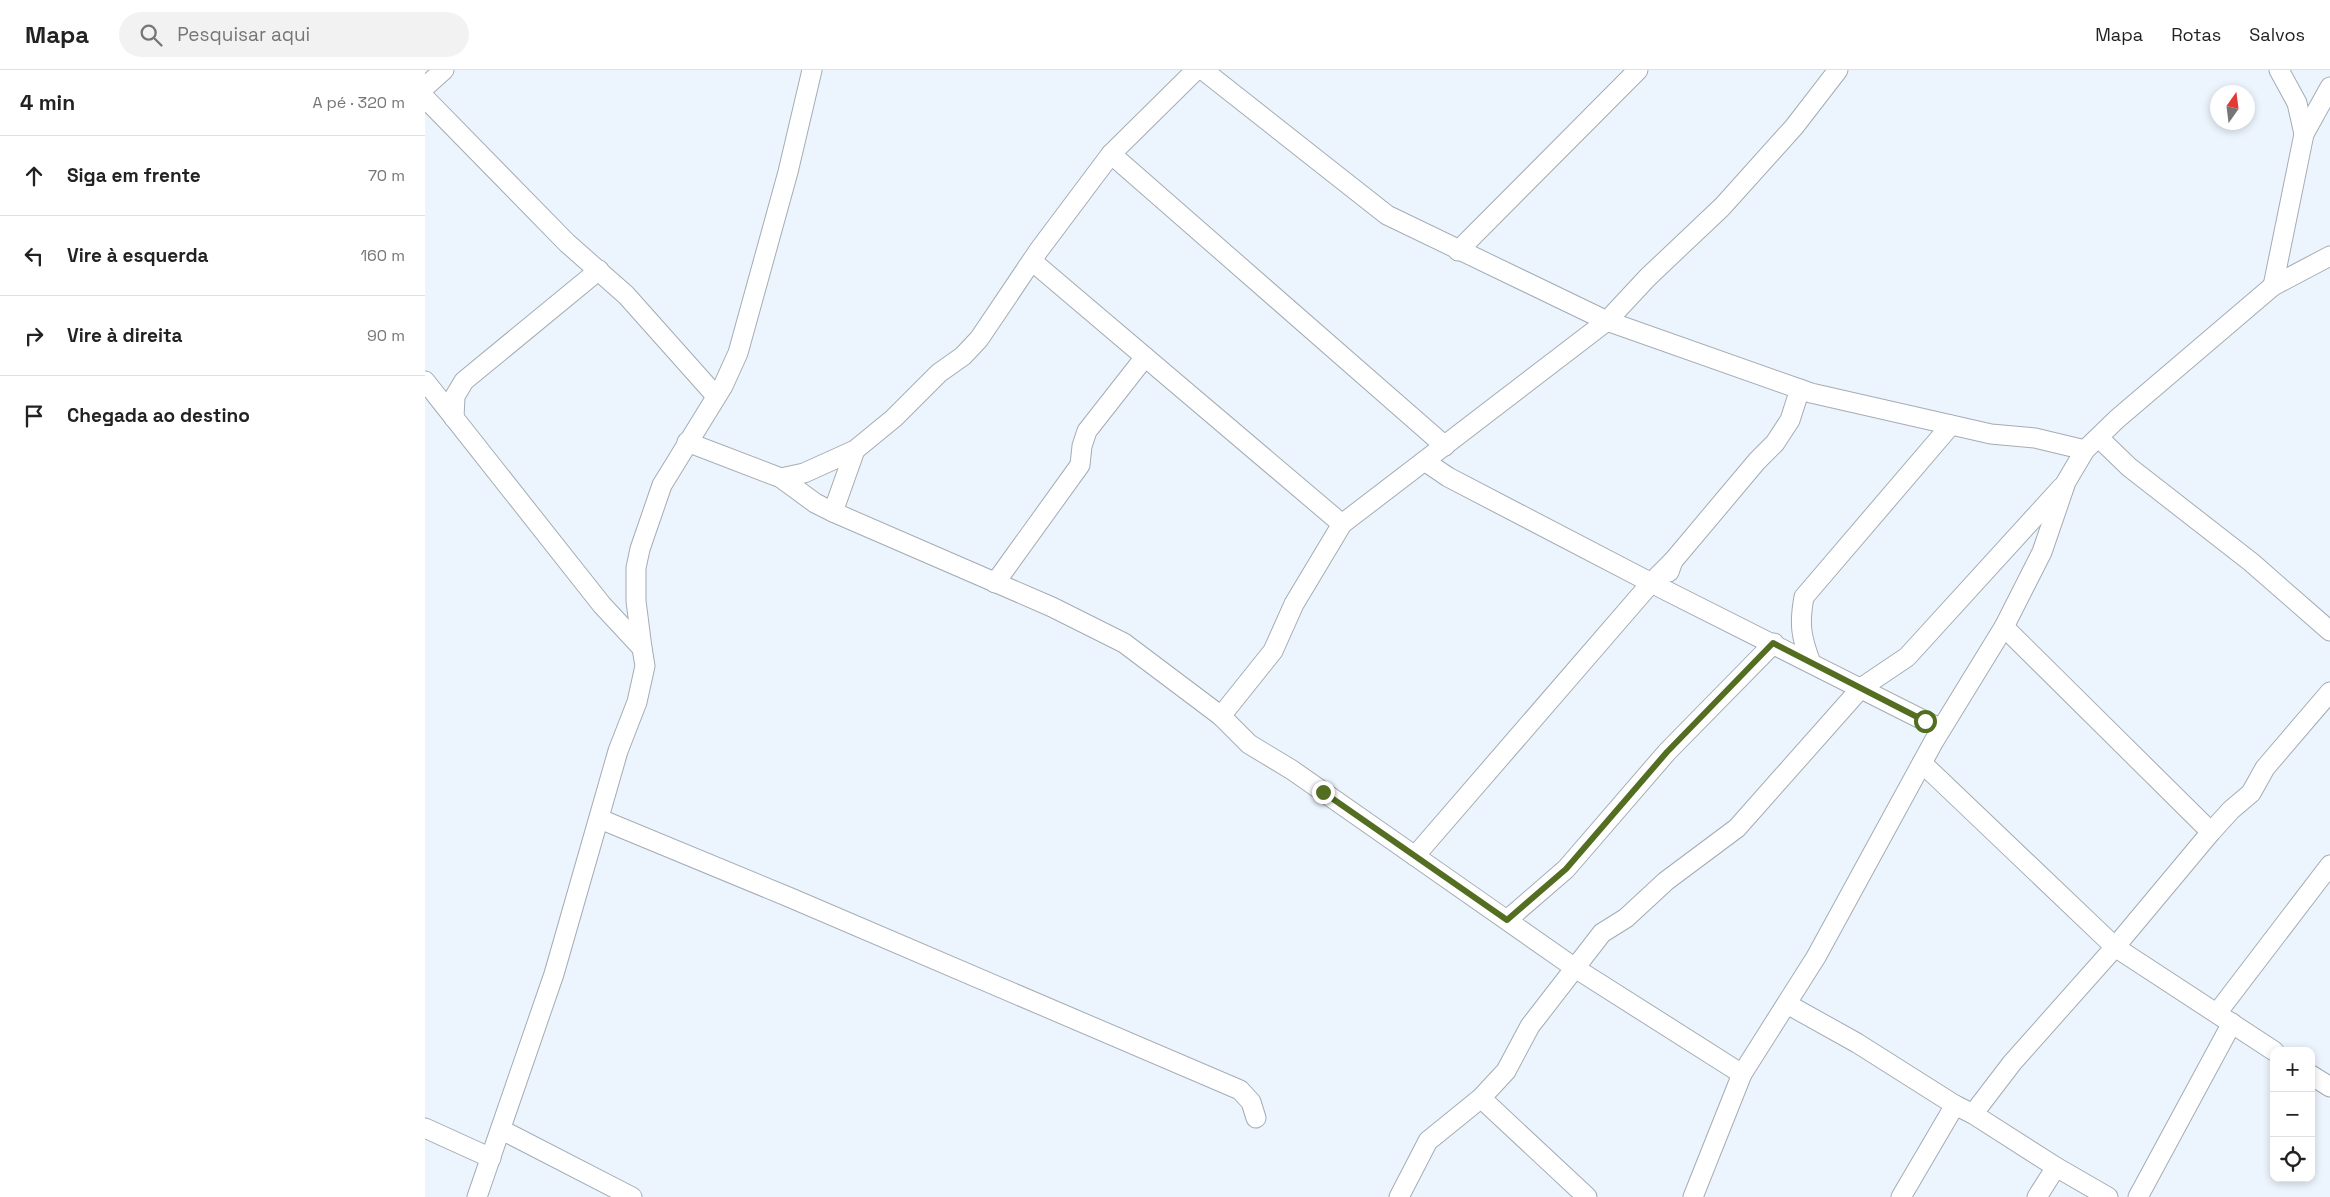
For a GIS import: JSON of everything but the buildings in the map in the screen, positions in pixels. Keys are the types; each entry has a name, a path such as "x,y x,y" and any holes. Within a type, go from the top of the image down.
{"street":[{"path":"425,87 443,70"},
{"path":"477,1197 502,1130 554,974 619,751 637,702 645,666 637,601 636,568 640,548 662,485 716,396 738,353 788,172 812,70"},
{"path":"781,478 812,470 855,450 894,418 939,373 963,356 979,338 1111,154 1196,70"},
{"path":"1203,70 1387,215 1458,251 1607,321 1800,389 1991,434 2092,444 2129,467 2251,562 2330,631"},
{"path":"1458,251 1638,70"},
{"path":"1221,716 1273,651 1294,604 1342,524 1413,468 1426,462 1607,321 1648,277 1722,207 1794,128 1838,70"},
{"path":"2279,70 2297,103 2305,134"},
{"path":"2273,286 2305,134 2330,87"},
{"path":"425,98 567,243 627,295 716,396"},
{"path":"1111,154 1445,446"},
{"path":"1399,1197 1428,1141 1481,1098 1506,1071 1530,1026 1602,933 1626,918 1666,881 1737,828 1861,688 1907,657 2066,482 2092,444 2117,419 2273,286 2330,256"},
{"path":"1033,261 1342,524"},
{"path":"454,418 455,396 464,381 599,270"},
{"path":"995,583 1080,466 1082,446 1087,431 1145,357"},
{"path":"425,381 602,605 642,648"},
{"path":"1415,856 1658,587 1673,561 1757,461 1775,443 1790,420 1800,389"},
{"path":"1811,663 1802,638 1800,620 1804,597 1951,425"},
{"path":"687,442 781,478 815,503 833,512 1052,607 1124,643 1221,716 1249,744 1292,770 1575,968 1742,1074"},
{"path":"833,512 855,450"},
{"path":"1426,462 1448,477 1658,587 1773,643 1941,729"},
{"path":"1693,1197 1742,1074 1821,948 1941,729 2004,627 2042,552 2066,482"},
{"path":"2004,627 2211,832"},
{"path":"1507,920 1566,869 1667,752 1773,643"},
{"path":"1973,1114 2012,1063 2115,948 2211,832 2251,793 2265,768 2330,692"},
{"path":"1922,763 2115,948 2270,1048"},
{"path":"600,819 791,898 1241,1090 1251,1102 1256,1118"},
{"path":"2139,1197 2225,1018 2330,865"},
{"path":"1787,1004 1857,1042 1955,1106 1973,1114 2056,1167 2108,1197"},
{"path":"2315,1078 2330,1087"},
{"path":"1481,1098 1587,1197"},
{"path":"1901,1197 1955,1106"},
{"path":"425,1128 491,1158"},
{"path":"502,1130 632,1197"},
{"path":"2037,1197 2056,1167"}],"route":[{"path":"1323,792 1507,920 1566,869 1667,752 1773,643 1925,721"}]}
